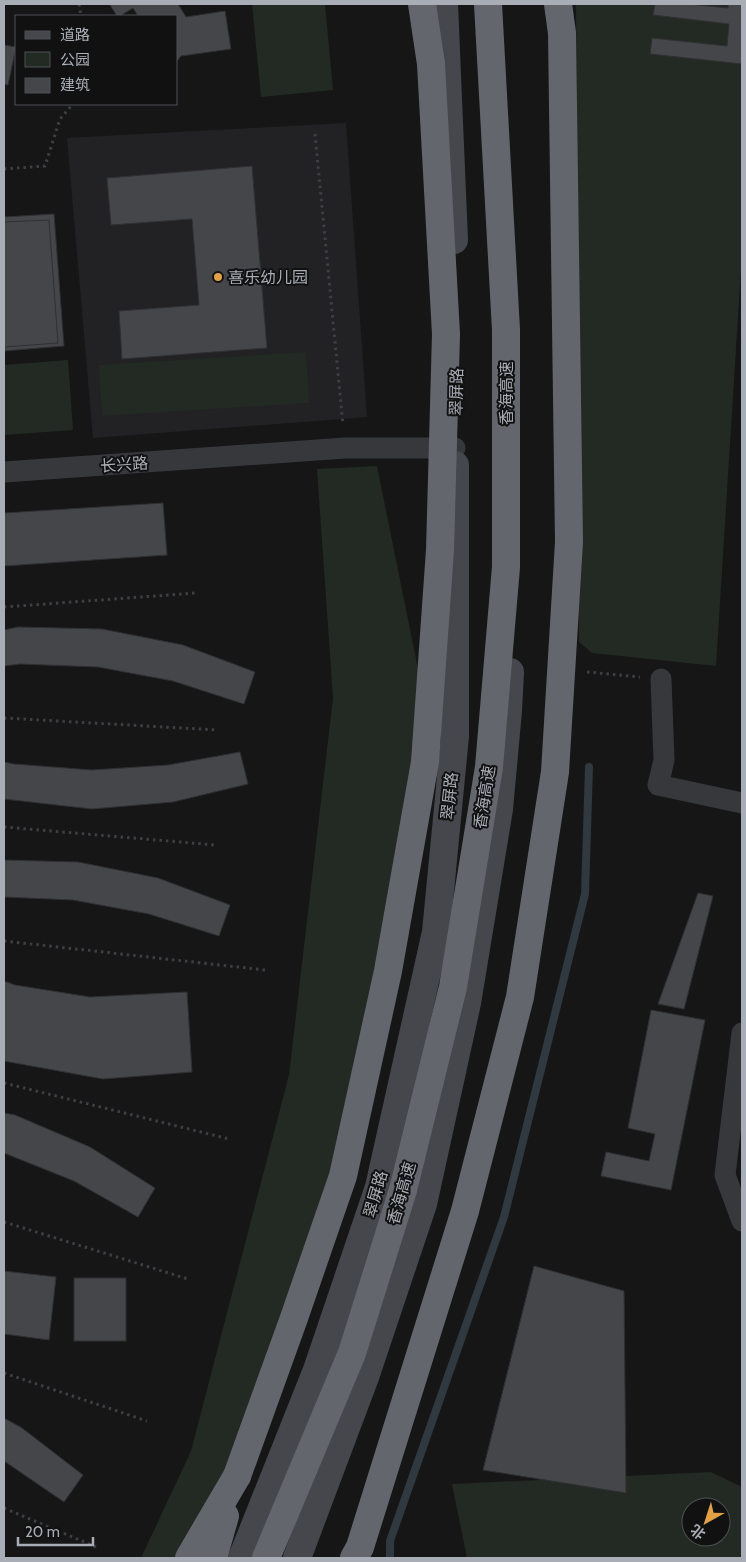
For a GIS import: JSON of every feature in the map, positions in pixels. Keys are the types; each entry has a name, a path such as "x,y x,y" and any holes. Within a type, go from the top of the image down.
{"highway":[{"path":"422,4 431,64"},
{"path":"213,1558 236,1476 294,1318 343,1176 388,971 425,762 440,550 446,334 431,64 431,4"},
{"name":"香海高速","path":"266,1558 352,1353 403,1190 453,986 489,767 506,557 506,330 488,4"},
{"path":"356,1554 465,1210 520,997 555,772 569,542 562,33 558,4"},
{"path":"562,33 566,4"},
{"path":"189,1558 236,1476"}],"main road":[{"name":"翠屏路","path":"242,1558 317,1370 379,1187 436,932 455,736 455,448 458,331 444,4"},
{"path":"297,1558 366,1377 423,1204 467,1003 499,808 508,711 517,566 519,415 501,4"}],"street":[{"name":"长兴路","path":"4,472 345,448 455,448"},
{"path":"661,679 664,760 658,786 742,803"},
{"path":"742,1033 725,1175 742,1221"}],"path":[{"path":"4,169 45,166 60,119 72,105"},
{"path":"315,134 345,448"},
{"path":"4,607 196,593"},
{"path":"582,671 661,679"},
{"path":"4,718 217,730"},
{"path":"4,827 215,845"},
{"path":"4,941 265,970"},
{"path":"4,1084 229,1139"},
{"path":"4,1222 188,1280"},
{"path":"4,1373 147,1421"},
{"path":"4,1508 96,1547"}],"shaded area":[{"name":"喜乐幼儿园","path":"346,123 367,417 93,438 67,138"}],"green space":[{"path":"252,4 325,4 333,90 261,97"},
{"path":"576,4 742,4 742,253 716,666 592,653 579,642"},
{"path":"306,352 309,403 102,416 99,365"},
{"path":"68,360 73,430 4,435 4,365"},
{"path":"377,466 431,733 353,1165 209,1558 141,1558 191,1451 289,1075 333,698 317,469"},
{"path":"711,1472 742,1487 742,1558 467,1558 452,1484"}],"building":[{"path":"178,4 186,17 225,11 231,49 181,56 178,60 178,15 137,15 133,8 122,15 116,15 110,5"},
{"path":"655,4 688,4 728,8 728,4 742,4 742,64 650,54 652,38 727,46 729,24 653,15"},
{"path":"4,45 15,47 15,52 8,85 4,84"},
{"path":"252,166 267,348 122,359 119,311 199,305 192,219 111,225 107,178"},
{"path":"54,214 64,346 4,351 4,217"},
{"path":"49,220 58,343 4,347 4,222"},
{"path":"163,503 167,555 4,566 4,513"},
{"path":"18,627 102,629 183,645 255,672 244,704 173,681 98,667 20,664 4,666 4,630"},
{"path":"240,752 248,784 173,802 92,809 4,799 4,762 92,770 168,765"},
{"path":"4,860 78,862 158,878 230,905 219,936 149,914 73,900 4,897"},
{"path":"698,893 713,896 684,1009 658,1004"},
{"path":"4,981 15,985 90,997 187,992 192,1072 103,1079 4,1061"},
{"path":"651,1010 705,1020 671,1190 601,1176 606,1152 649,1161 655,1134 628,1128"},
{"path":"4,1113 15,1115 90,1147 155,1188 138,1217 74,1181 4,1153"},
{"path":"534,1266 624,1291 626,1493 483,1470"},
{"path":"4,1271 56,1277 49,1340 4,1334"},
{"path":"74,1278 126,1278 126,1341 74,1341"},
{"path":"4,1418 22,1428 83,1475 64,1502 4,1461"}],"waterway":[{"path":"390,1558 390,1541 504,1217 585,894 589,767"}],"place":[{"name":"喜乐幼儿园","path":"218,277"}]}
